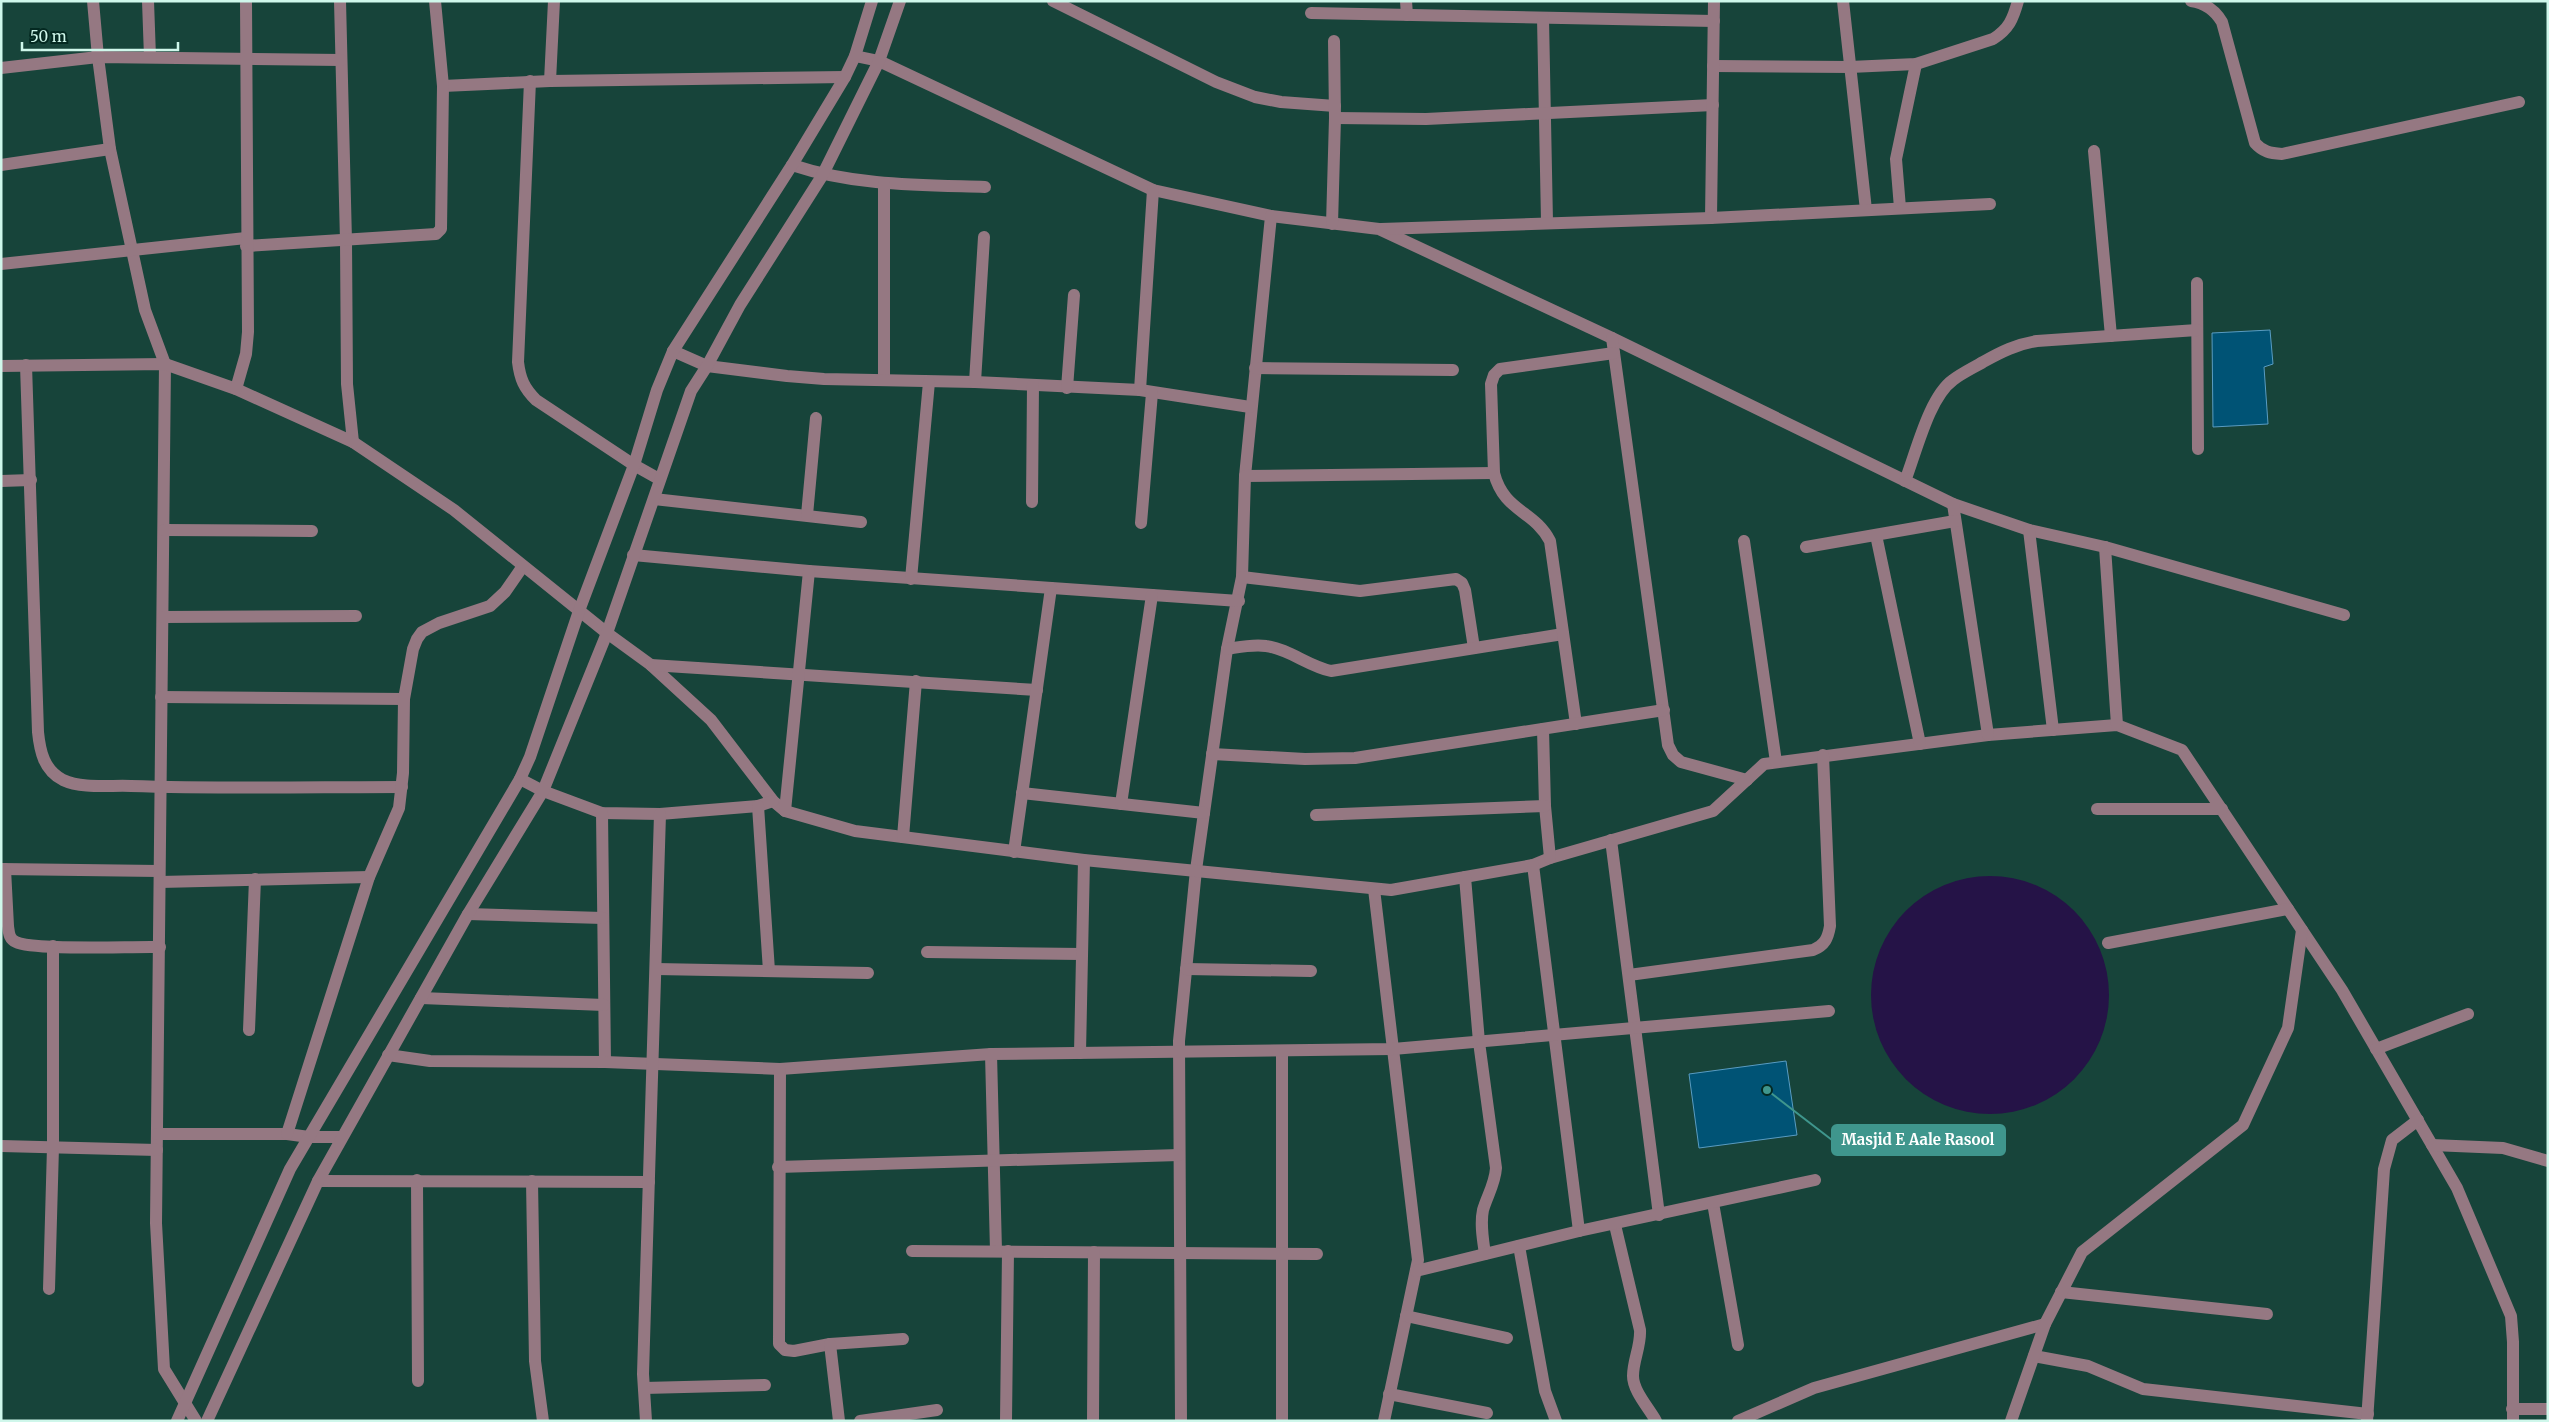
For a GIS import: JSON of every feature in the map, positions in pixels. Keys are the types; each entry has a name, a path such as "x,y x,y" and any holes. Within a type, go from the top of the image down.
{"street":[{"path":"93,1 110,149 145,310 165,364 156,1223 164,1369 196,1421"},
{"path":"148,1 150,57"},
{"path":"236,388 248,343 246,242 248,57 246,1"},
{"path":"340,1 346,241 347,384 354,442"},
{"path":"1,264 132,249 246,242 346,241 436,234 441,229 443,86 435,1"},
{"path":"550,81 554,1"},
{"path":"177,1421 278,1193 520,780 530,757 580,612 634,465 656,390 673,351 792,166 845,77 855,56 872,1"},
{"path":"207,1421 318,1181 468,914 543,791 607,633 691,391 707,366 740,305 822,176 879,61 900,1"},
{"path":"1053,1 1229,87 1255,97 1335,112 1426,119 1713,105"},
{"path":"1406,1 1407,15"},
{"path":"1711,218 1714,1"},
{"path":"1843,1 1866,210"},
{"path":"1713,66 1850,67 1916,64 1994,38 2004,32 2012,21 2018,1"},
{"path":"2191,1 2208,6 2222,22 2255,143 2261,150 2270,153 2282,154 2519,102"},
{"path":"1312,13 1714,21"},
{"path":"1543,18 1547,222"},
{"path":"1332,224 1335,112 1334,41"},
{"path":"855,56 879,61 1154,190 1271,216 1332,224 1379,229 1711,218 1990,204"},
{"path":"1,68 98,57 248,57 341,60"},
{"path":"1900,208 1896,159 1916,64"},
{"path":"443,86 550,81 845,77"},
{"path":"530,82 518,362 520,376 525,390 536,400 634,465 659,479"},
{"path":"1,165 110,149"},
{"path":"2094,151 2111,336"},
{"path":"792,166 822,176 884,184 986,187"},
{"path":"884,184 884,380"},
{"path":"1140,523 1154,190"},
{"path":"1181,1421 1179,1052 1196,870 1227,649 1239,601 1242,577 1245,476 1250,407 1256,368 1271,216"},
{"path":"1379,229 1612,338 1953,504 2029,530 2105,547 2344,616"},
{"path":"975,382 984,237"},
{"path":"2196,283 2198,450"},
{"path":"1067,388 1074,295"},
{"path":"1905,481 1933,408 1942,392 1952,380 2003,351 2020,344 2197,330"},
{"path":"1612,338 1668,745 1673,755 1681,762 1747,780"},
{"path":"673,351 707,366 824,379 975,382 1146,392 1250,407"},
{"path":"1576,724 1550,541 1545,530 1502,494 1494,473 1491,384 1494,375 1500,369 1614,353"},
{"path":"1,366 165,364 236,388 354,442 454,510 580,612 651,665 711,720 773,801 785,811 855,831 1084,860 1391,890 1533,865 1550,858 1713,811 1764,764 1988,735 2117,725 2182,750 2342,990 2456,1188 2506,1301 2512,1327 2512,1415 2548,1409"},
{"path":"26,365 38,732 40,750 45,765 65,781 79,784 160,787 402,787"},
{"path":"1256,368 1453,370"},
{"path":"911,579 929,382"},
{"path":"1032,502 1033,385"},
{"path":"807,515 816,418"},
{"path":"1245,476 1494,473"},
{"path":"1,482 31,480"},
{"path":"654,499 861,522"},
{"path":"1953,504 1988,735"},
{"path":"1806,547 1955,521"},
{"path":"164,530 312,531"},
{"path":"2029,530 2053,730"},
{"path":"1876,535 1920,744"},
{"path":"1744,541 1776,762"},
{"path":"2105,547 2117,725"},
{"path":"633,555 911,579 1239,601"},
{"path":"287,1134 369,877 399,808 402,787 404,699 413,649 422,632 439,623 490,606 499,599 523,566"},
{"path":"785,811 809,571"},
{"path":"1242,577 1360,591 1456,579 1462,583 1466,590 1474,648"},
{"path":"1014,852 1051,588"},
{"path":"1121,804 1152,595"},
{"path":"163,617 356,616"},
{"path":"1227,649 1253,645 1266,646 1278,649 1315,668 1331,671 1563,634"},
{"path":"651,665 1037,690"},
{"path":"903,837 916,681"},
{"path":"162,697 404,699"},
{"path":"1212,754 1305,759 1355,758 1664,710"},
{"path":"1543,729 1545,806 1550,858"},
{"path":"1628,975 1813,950 1821,947 1828,938 1830,926 1823,755"},
{"path":"520,780 543,791 602,813 660,814 758,806 773,801"},
{"path":"1022,793 1204,813"},
{"path":"758,806 769,972"},
{"path":"1316,815 1545,806"},
{"path":"2097,809 2222,809"},
{"path":"602,813 605,1062"},
{"path":"646,1421 644,1388 660,814"},
{"path":"1611,840 1659,1215"},
{"path":"1080,1053 1084,860"},
{"path":"1533,865 1579,1232"},
{"path":"160,946 53,946 22,944 9,936 3,869 255,879 369,877"},
{"path":"1465,878 1479,1042 1496,1168 1496,1179 1483,1211 1482,1223 1485,1254"},
{"path":"249,1030 255,879"},
{"path":"1374,889 1418,1260 1384,1421"},
{"path":"2108,943 2288,909"},
{"path":"468,914 603,918"},
{"path":"2011,1421 2045,1324 2082,1252 2243,1124 2288,1028 2302,930"},
{"path":"49,1289 53,1147 53,946"},
{"path":"927,952 1082,954"},
{"path":"656,969 868,973"},
{"path":"1186,969 1311,971"},
{"path":"421,998 604,1006"},
{"path":"388,1055 430,1061 605,1062 780,1069 991,1054 1393,1049 1635,1030 1829,1011"},
{"path":"2376,1049 2468,1014"},
{"path":"1282,1051 1282,1421"},
{"path":"991,1054 994,1161 1002,1251 1006,1421"},
{"path":"780,1069 778,1167 779,1344 785,1350 794,1351 830,1344 903,1339"},
{"path":"2034,1356 2088,1366 2143,1389 2368,1418 2384,1169 2392,1140 2418,1120"},
{"path":"158,1134 287,1134 310,1137 342,1137"},
{"path":"2432,1145 2503,1148 2548,1161"},
{"path":"1,1146 157,1150"},
{"path":"778,1167 1179,1155"},
{"path":"418,1180 418,1380"},
{"path":"1416,1271 1579,1232 1815,1180"},
{"path":"318,1181 649,1182"},
{"path":"532,1181 535,1361 543,1421"},
{"path":"1712,1203 1738,1345"},
{"path":"1615,1225 1640,1330 1641,1339 1633,1376 1635,1387 1656,1421"},
{"path":"1520,1246 1545,1391 1556,1421"},
{"path":"912,1251 1317,1254"},
{"path":"1093,1421 1094,1252"},
{"path":"2061,1292 2267,1314"},
{"path":"1406,1316 1507,1338"},
{"path":"1738,1421 1814,1388 2045,1324"},
{"path":"830,1344 840,1421"},
{"path":"644,1388 764,1385"},
{"path":"1389,1394 1487,1413"},
{"path":"860,1421 937,1410"}],"shaded area":[{"path":"1990,876 2013,879 2035,885 2056,896 2074,911 2089,929 2100,950 2106,972 2109,995 2106,1018 2100,1040 2089,1061 2074,1079 2056,1094 2035,1105 2013,1111 1990,1114 1967,1111 1945,1105 1924,1094 1906,1079 1891,1061 1880,1040 1874,1018 1871,995 1874,972 1880,950 1891,929 1906,911 1924,896 1945,885 1967,879"}],"building":[{"path":"2270,330 2273,364 2264,367 2268,424 2213,427 2212,333"},
{"path":"1786,1061 1797,1135 1699,1148 1689,1074"}],"place":[{"name":"Masjid E Aale Rasool","path":"1767,1090"}]}
